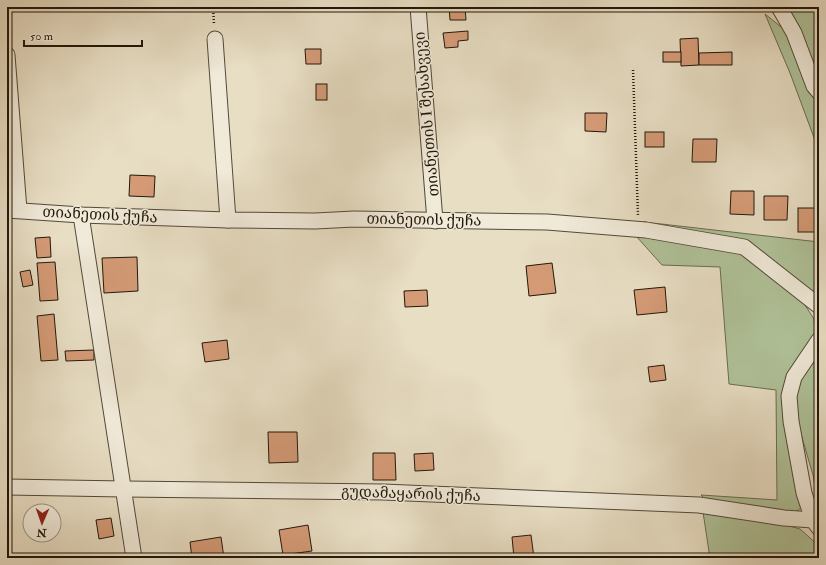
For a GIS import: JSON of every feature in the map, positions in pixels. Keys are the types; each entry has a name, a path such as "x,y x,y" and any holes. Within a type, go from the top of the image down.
{"street":[{"name":"თიანეთის I შესახვევი","path":"418,7 435,221"},
{"path":"779,7 794,33 814,86 819,92"},
{"path":"215,39 228,220"},
{"path":"7,55 13,210"},
{"name":"თიანეთის ქუჩა","path":"13,210 81,215 228,220 315,221 354,219 547,222 638,230 744,247 819,306"},
{"path":"81,215 134,558"},
{"path":"816,524 804,493 791,421 789,396 794,377 819,340"},
{"name":"გუდამაყარის ქუჩა","path":"7,487 124,490 383,492 691,504 816,524"}],"path":[{"path":"633,70 638,230"}],"green space":[{"path":"787,7 819,7 819,76 800,29"},
{"path":"765,14 786,31 809,89 819,100 819,151 790,73"},
{"path":"644,222 819,242 819,299 746,242"},
{"path":"636,236 743,251 803,302 814,319 816,339 786,377 801,508 791,515 705,499 701,495 777,500 776,390 729,384 720,267 662,265"},
{"path":"819,346 819,508 813,475 796,417 795,396 803,373"},
{"path":"703,512 776,522 800,529 819,546 819,558 710,558"}],"building":[{"path":"449,7 465,7 466,20 450,20"},
{"path":"468,31 468,40 458,41 458,47 445,48 443,33"},
{"path":"698,38 699,65 681,66 680,39"},
{"path":"305,49 321,49 321,64 306,64"},
{"path":"663,52 681,52 681,62 663,62"},
{"path":"732,52 732,65 699,65 699,53"},
{"path":"316,84 327,84 327,100 316,100"},
{"path":"585,113 607,113 606,132 585,131"},
{"path":"645,132 664,132 664,147 645,147"},
{"path":"693,139 717,139 716,162 692,162"},
{"path":"130,175 155,176 154,197 129,196"},
{"path":"731,191 754,191 754,215 730,214"},
{"path":"764,196 788,196 787,220 764,220"},
{"path":"798,208 819,208 819,232 798,232"},
{"path":"50,237 51,257 37,258 35,238"},
{"path":"137,257 138,291 104,293 102,258"},
{"path":"55,262 58,300 40,301 37,263"},
{"path":"552,263 556,293 529,296 526,266"},
{"path":"30,270 33,285 23,287 20,272"},
{"path":"665,287 667,312 637,315 634,290"},
{"path":"427,290 428,306 405,307 404,291"},
{"path":"54,314 58,360 41,361 37,316"},
{"path":"227,340 229,359 205,362 202,343"},
{"path":"94,350 94,360 66,361 65,351"},
{"path":"664,365 666,380 650,382 648,367"},
{"path":"268,432 297,432 298,462 269,463"},
{"path":"373,453 395,453 396,480 373,480"},
{"path":"433,453 434,470 415,471 414,454"},
{"path":"111,518 114,536 99,539 96,520"},
{"path":"308,525 312,551 283,555 279,530"},
{"path":"531,535 534,558 514,558 512,537"},
{"path":"221,537 224,558 192,558 190,542"}]}
